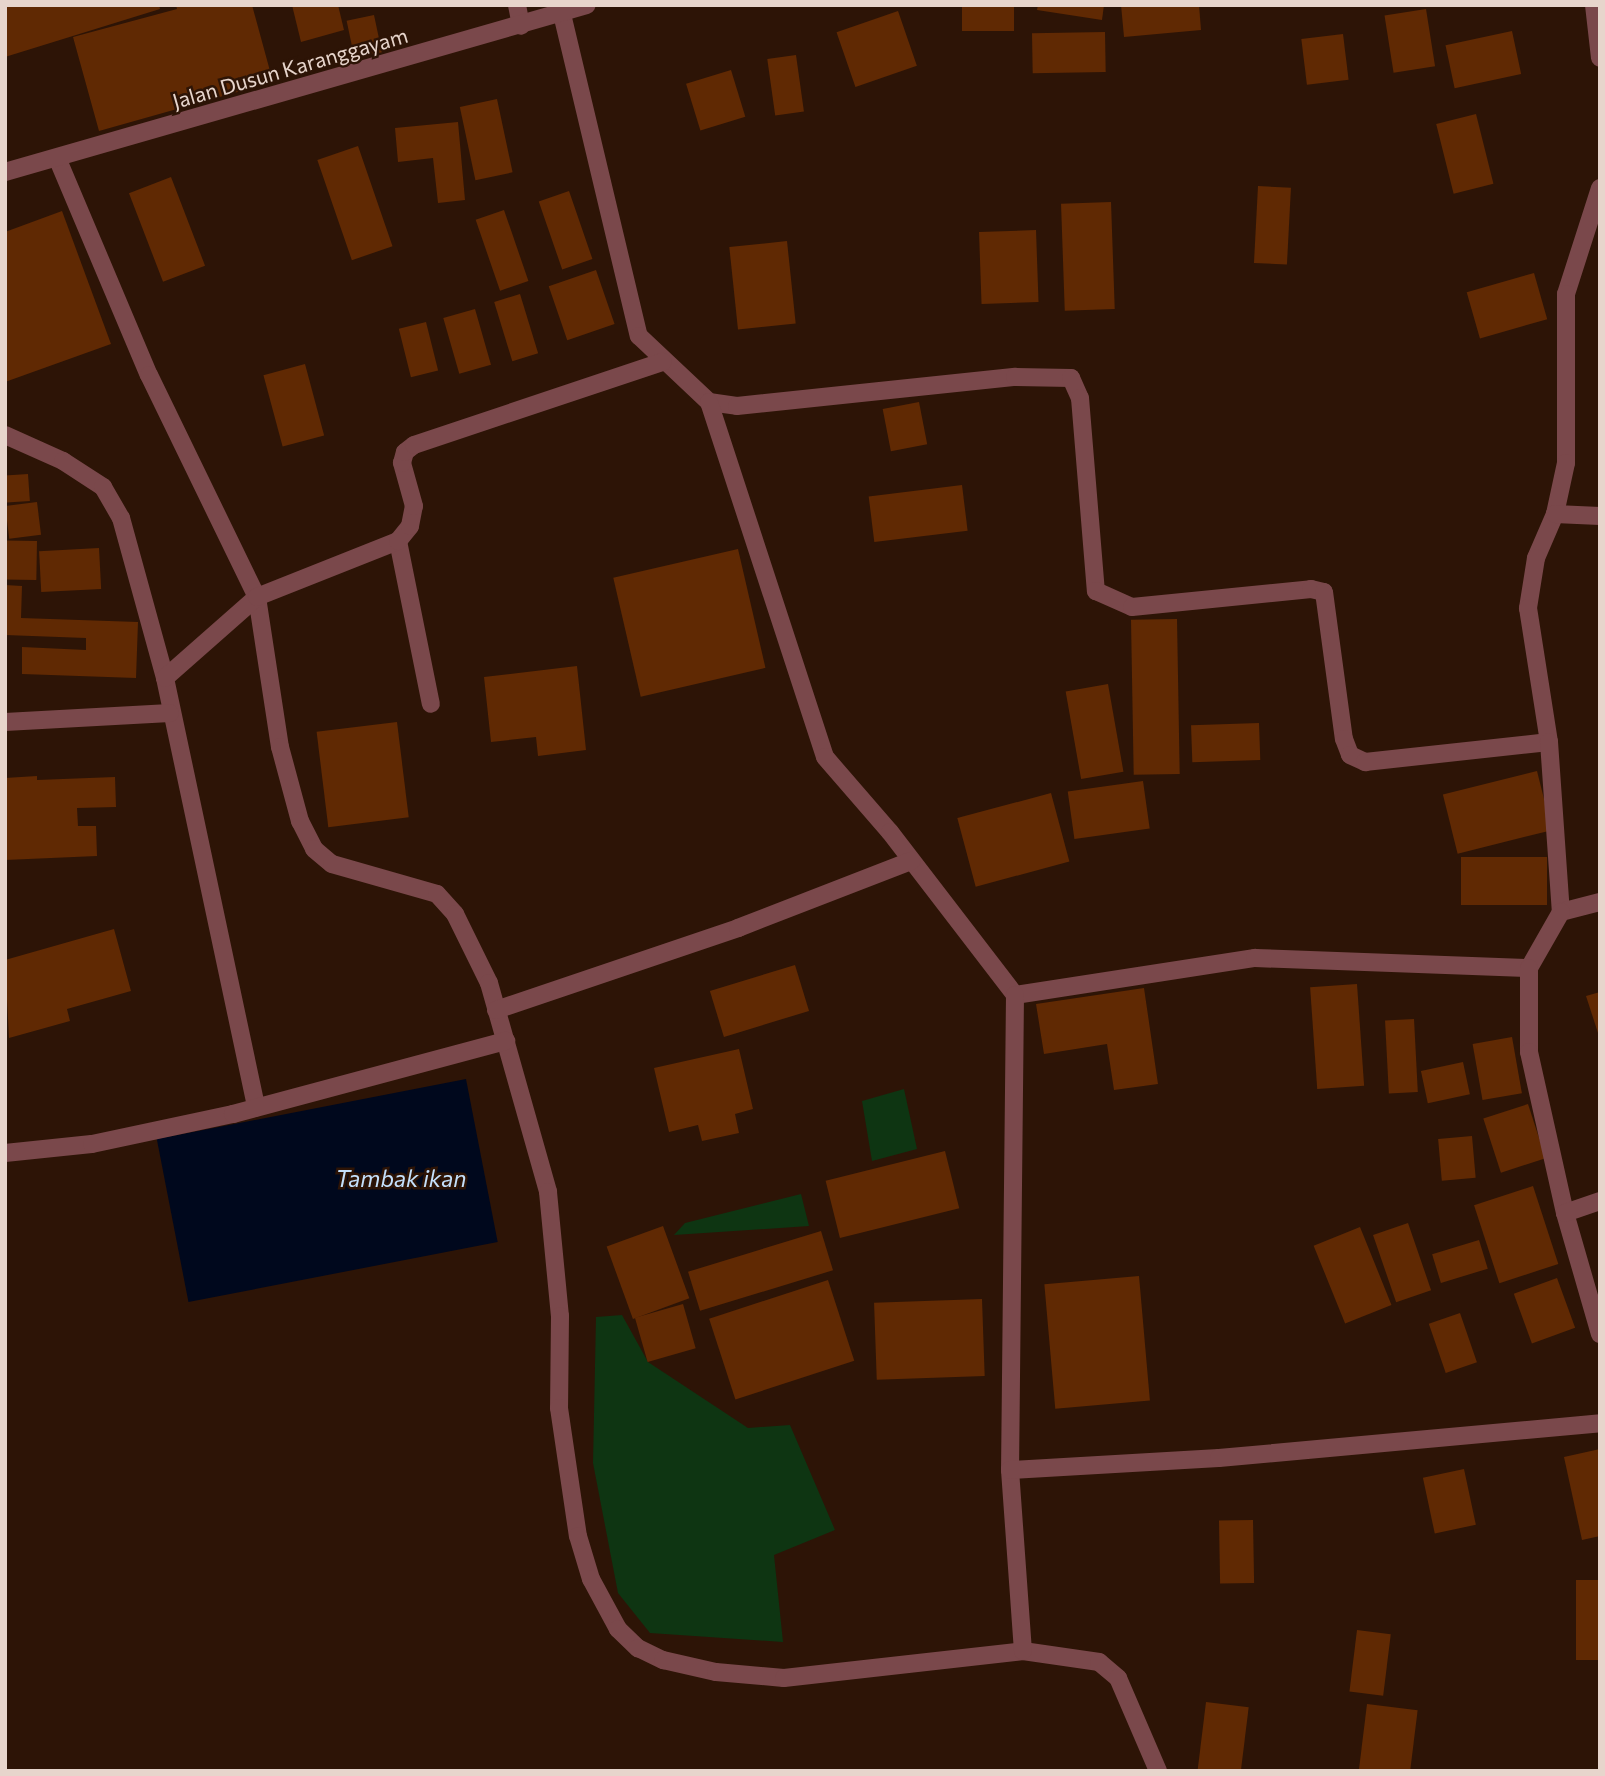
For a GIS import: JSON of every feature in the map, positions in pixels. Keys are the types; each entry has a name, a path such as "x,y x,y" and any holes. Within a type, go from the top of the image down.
{"street":[{"path":"517,5 521,26"},
{"name":"Jalan Dusun Karanggayam","path":"5,172 58,160 587,5"},
{"path":"1594,5 1600,58"},
{"path":"562,14 639,336 662,362 709,402 825,757 911,861 1014,995 1010,1470 1023,1651"},
{"path":"58,160 149,375 252,600 289,790 314,849 332,864 437,894 455,914 474,948 506,1041 548,1192 560,1316 559,1408 578,1536 599,1597 618,1629 638,1648 663,1660 716,1672 784,1678 1023,1651 1099,1662 1118,1678 1158,1771"},
{"path":"1600,188 1593,233 1566,294 1566,463 1555,514 1536,558 1528,608 1549,743 1561,912 1529,968 1529,1052 1565,1213 1600,1334"},
{"path":"164,678 252,600 398,541 410,526 414,506 402,463 405,452 414,445 662,362"},
{"path":"709,402 737,406 1015,377 1070,378 1080,398 1096,592 1132,607 1311,589 1324,592 1344,738 1350,755 1365,762 1549,743"},
{"path":"5,435 63,461 103,487 121,518 164,678 256,1107"},
{"path":"1555,514 1600,516"},
{"path":"398,541 430,704"},
{"path":"5,722 170,713"},
{"path":"496,1010 738,928 911,861"},
{"path":"1561,912 1600,902"},
{"path":"1014,995 1255,958 1529,968"},
{"path":"5,1153 92,1144 256,1107 506,1041"},
{"path":"1565,1213 1600,1200"},
{"path":"1010,1470 1219,1458 1600,1423"}],"green space":[{"path":"904,1089 917,1149 872,1161 862,1101"},
{"path":"801,1194 809,1226 674,1235 685,1223"},
{"path":"622,1315 648,1362 748,1428 790,1425 835,1530 774,1555 783,1642 650,1633 618,1593 593,1463 596,1317"}],"water":[{"name":"Tambak ikan","path":"466,1079 498,1242 188,1302 157,1139"}],"building":[{"path":"5,5 159,5 160,9 5,57"},
{"path":"176,5 252,5 273,82 99,131 73,37 177,9"},
{"path":"292,5 338,5 344,30 301,42"},
{"path":"962,5 1014,5 1014,31 962,31"},
{"path":"1038,5 1104,5 1102,20 1037,10"},
{"path":"1121,5 1199,5 1201,30 1124,37"},
{"path":"1426,9 1435,66 1394,73 1385,16"},
{"path":"898,11 917,66 855,87 837,32"},
{"path":"374,15 382,52 355,58 347,21"},
{"path":"1512,31 1521,74 1455,88 1445,45"},
{"path":"1105,32 1106,72 1033,73 1032,33"},
{"path":"1343,34 1349,80 1307,85 1301,39"},
{"path":"796,55 804,111 775,115 767,59"},
{"path":"731,70 745,117 700,131 686,84"},
{"path":"497,99 513,172 475,180 460,107"},
{"path":"1476,114 1493,184 1454,194 1436,124"},
{"path":"458,122 465,200 438,203 433,158 398,162 395,128"},
{"path":"358,146 393,246 352,260 317,160"},
{"path":"171,177 205,266 163,282 129,193"},
{"path":"1258,186 1291,188 1287,265 1254,263"},
{"path":"569,191 592,259 562,269 539,201"},
{"path":"1111,202 1115,309 1065,311 1061,204"},
{"path":"504,210 528,281 500,291 476,220"},
{"path":"62,211 111,344 5,382 5,232"},
{"path":"1036,230 1039,302 982,304 979,232"},
{"path":"787,241 796,324 738,330 729,247"},
{"path":"596,270 615,324 567,340 549,286"},
{"path":"1534,273 1547,319 1480,338 1467,292"},
{"path":"520,294 538,353 512,361 494,302"},
{"path":"475,309 491,365 459,374 443,318"},
{"path":"426,322 438,371 411,377 399,329"},
{"path":"305,364 324,435 283,447 263,375"},
{"path":"919,402 927,444 891,451 883,409"},
{"path":"28,474 30,501 7,503 5,476"},
{"path":"962,485 968,531 874,542 869,496"},
{"path":"37,502 41,535 9,539 5,506"},
{"path":"5,540 37,541 36,580 5,579"},
{"path":"99,548 101,589 41,592 39,551"},
{"path":"738,549 765,668 641,697 613,578"},
{"path":"5,585 22,586 21,618 138,622 136,678 22,674 22,647 86,650 86,638 5,635"},
{"path":"1177,619 1180,774 1134,775 1131,620"},
{"path":"577,666 586,750 538,756 536,737 491,742 484,677"},
{"path":"1108,684 1123,772 1081,779 1066,691"},
{"path":"397,722 409,817 328,827 317,732"},
{"path":"1259,723 1260,760 1192,762 1191,725"},
{"path":"1537,771 1552,830 1458,854 1443,794"},
{"path":"37,776 37,780 115,777 116,807 77,808 78,826 96,826 97,856 5,860 5,778"},
{"path":"1143,781 1150,829 1074,839 1068,792"},
{"path":"1051,793 1069,862 976,887 957,818"},
{"path":"1461,857 1547,857 1547,905 1461,905"},
{"path":"114,929 131,991 67,1009 70,1021 9,1038 5,960"},
{"path":"795,965 809,1011 724,1037 710,991"},
{"path":"1357,984 1364,1086 1317,1089 1310,987"},
{"path":"1144,988 1158,1084 1114,1090 1107,1044 1044,1054 1036,1004"},
{"path":"1600,992 1600,1036 1599,1036 1586,996"},
{"path":"1414,1019 1418,1092 1389,1093 1385,1021"},
{"path":"1512,1037 1522,1093 1483,1100 1473,1044"},
{"path":"739,1049 753,1109 735,1114 739,1133 702,1141 698,1125 669,1132 654,1068"},
{"path":"1463,1062 1470,1094 1428,1103 1421,1071"},
{"path":"1528,1104 1546,1158 1501,1173 1483,1119"},
{"path":"1472,1136 1476,1178 1442,1181 1438,1139"},
{"path":"945,1151 959,1208 840,1238 826,1181"},
{"path":"1533,1186 1558,1264 1499,1283 1474,1205"},
{"path":"1408,1223 1431,1290 1396,1302 1373,1235"},
{"path":"663,1226 689,1298 633,1319 607,1247"},
{"path":"1360,1227 1391,1305 1345,1324 1314,1246"},
{"path":"821,1231 833,1270 700,1311 688,1272"},
{"path":"1479,1240 1488,1269 1441,1283 1432,1254"},
{"path":"1139,1276 1150,1401 1055,1409 1044,1284"},
{"path":"1557,1278 1575,1328 1532,1344 1514,1294"},
{"path":"828,1280 854,1361 735,1399 709,1319"},
{"path":"982,1299 985,1376 877,1380 874,1303"},
{"path":"683,1304 696,1348 648,1362 635,1318"},
{"path":"1460,1313 1477,1362 1446,1373 1429,1324"},
{"path":"1600,1449 1600,1536 1582,1540 1564,1457"},
{"path":"1464,1469 1476,1525 1435,1533 1423,1478"},
{"path":"1253,1520 1254,1583 1220,1584 1219,1521"},
{"path":"1576,1580 1600,1580 1600,1660 1576,1660"},
{"path":"1357,1630 1391,1634 1383,1696 1349,1692"},
{"path":"1206,1702 1249,1707 1241,1771 1198,1770"},
{"path":"1367,1704 1418,1710 1410,1771 1359,1771"}]}
